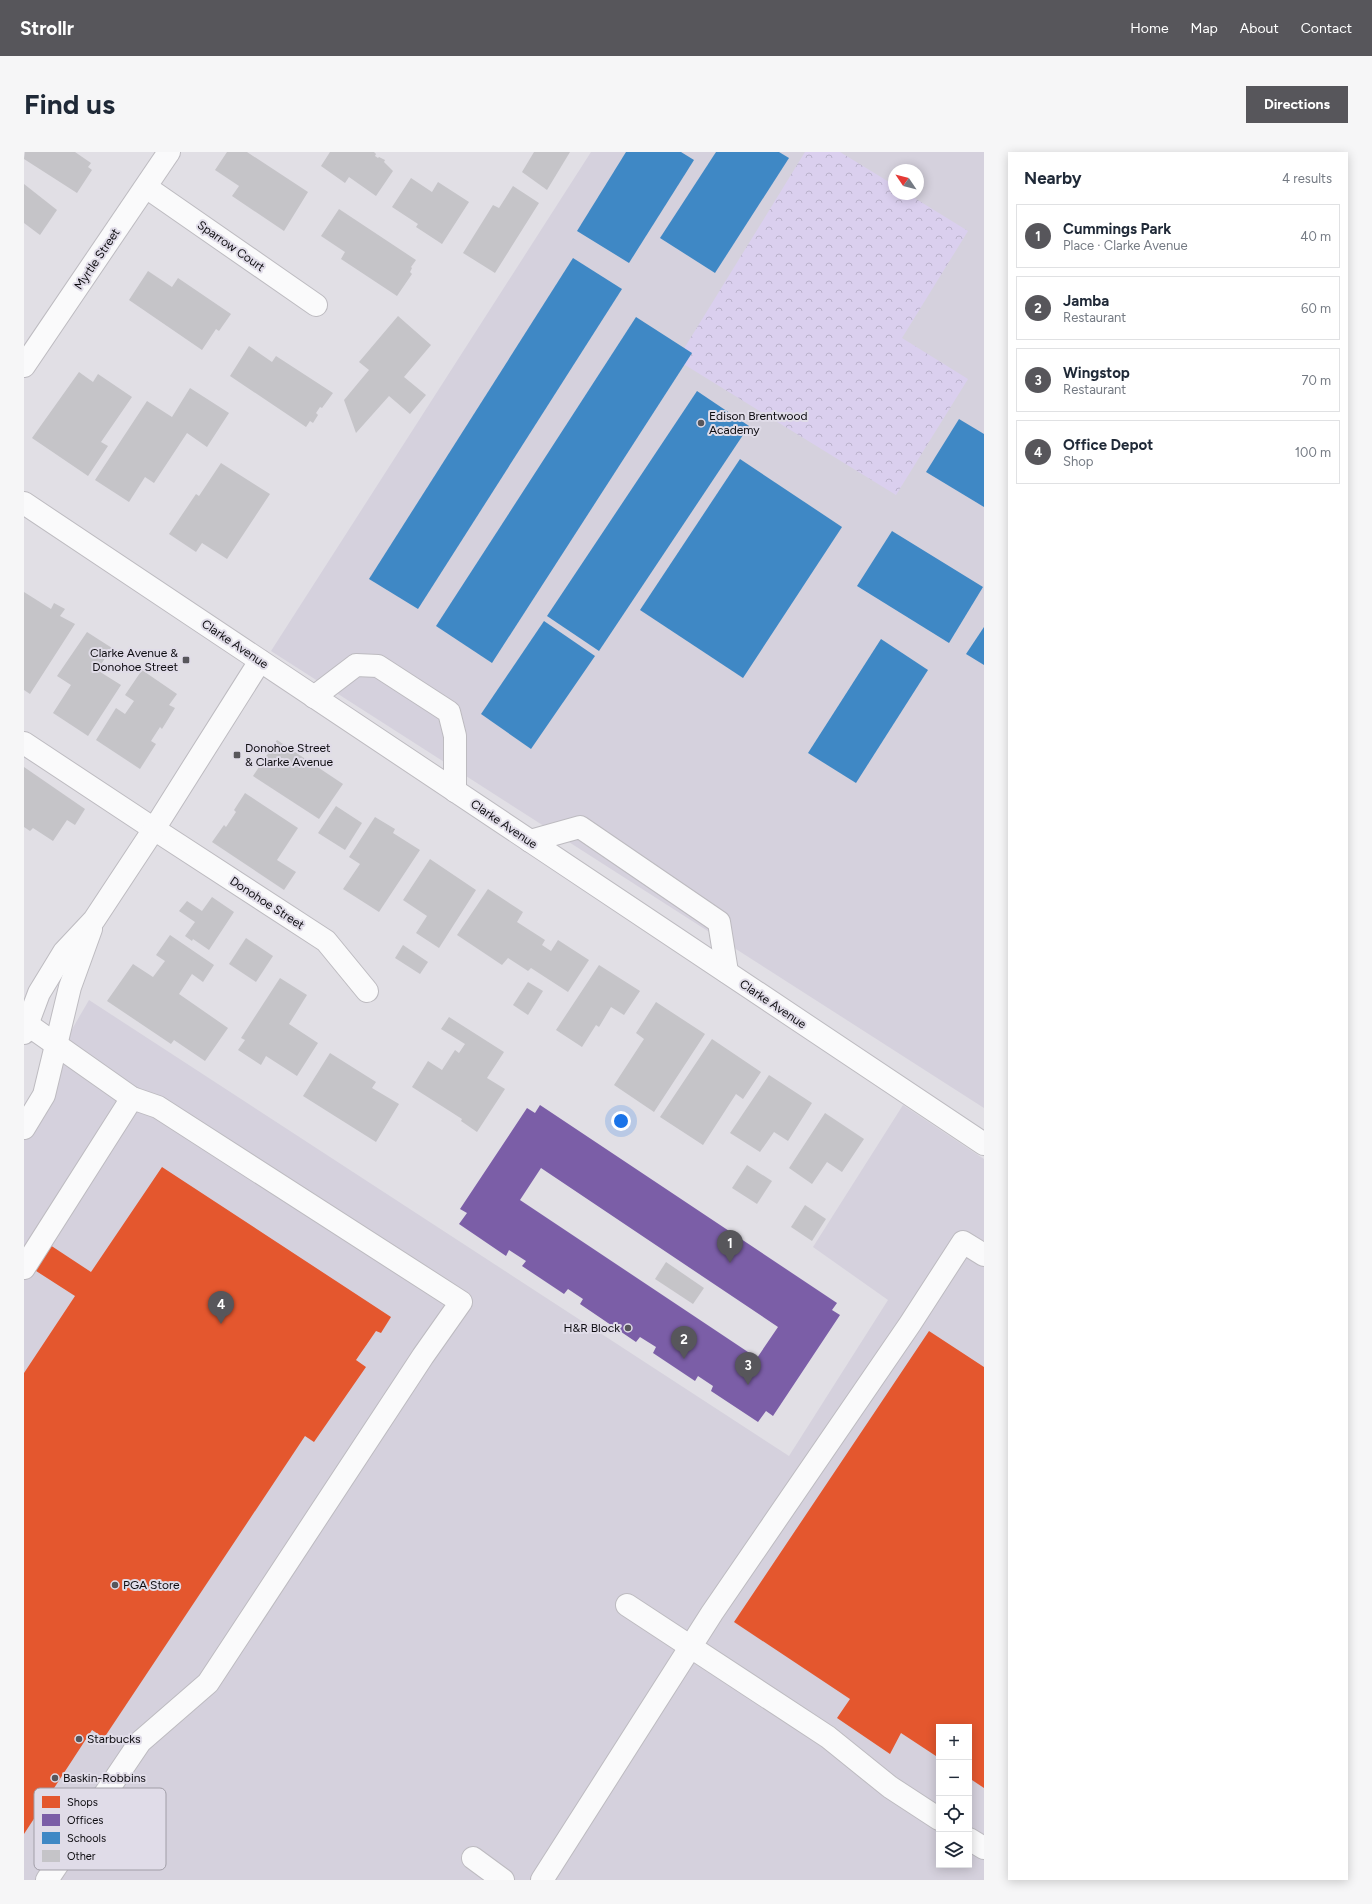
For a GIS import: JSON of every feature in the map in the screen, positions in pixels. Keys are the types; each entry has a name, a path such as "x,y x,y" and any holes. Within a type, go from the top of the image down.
{"street":[{"name":"Myrtle Street","path":"24,366 169,152"},
{"name":"Sparrow Court","path":"146,187 316,305"},
{"name":"Clarke Avenue","path":"24,504 984,1144"},
{"path":"109,1788 140,1742 208,1683 386,1415 423,1356 461,1302 158,1107 132,1098 56,1045 25,1026 39,993 64,952 94,920 154,830 260,661"},
{"path":"314,697 356,665 378,666 449,712 455,736 455,791"},
{"name":"Donohoe Street","path":"24,743 154,830 326,941 367,991"},
{"path":"530,841 580,827 719,922 727,972"},
{"path":"24,1128 44,1096 70,987 94,920"},
{"path":"24,1268 132,1098"},
{"path":"542,1880 690,1647 963,1242 984,1255"},
{"path":"627,1605 828,1737 890,1787 936,1817"},
{"path":"972,1841 984,1848"},
{"path":"473,1858 504,1880"},
{"path":"47,1880 54,1870"}],"shaded area":[{"name":"Edison Brentwood Academy","path":"591,152 984,152 984,1108 271,651"},
{"path":"89,1000 789,1456 888,1300 813,1247 903,1105 984,1159 984,1880 24,1880 24,1112"}],"green space":[{"path":"805,152 840,152 888,181 888,200 918,200 968,231 902,338 968,379 896,495 677,360"}],"building: Shops":[{"path":"162,1167 391,1317 381,1333 376,1331 356,1360 366,1367 314,1442 305,1436 104,1738 92,1730 54,1788 34,1788 34,1819 24,1834 24,1373 75,1296 33,1269 50,1245 91,1272"},
{"path":"929,1331 984,1367 984,1788 972,1780 972,1724 936,1724 936,1756 901,1733 890,1754 837,1718 850,1699 734,1622"}],"building: Offices":[{"path":"540,1105 837,1303 832,1310 840,1315 773,1416 766,1411 758,1422 711,1391 713,1386 698,1376 695,1381 653,1353 656,1347 640,1337 636,1342 580,1304 583,1299 568,1289 564,1294 522,1266 526,1261 509,1250 506,1256 459,1224 467,1213 460,1209 527,1108 535,1113","holes":["541,1168 778,1327 757,1358 520,1200"]}],"building: Schools":[{"path":"626,152 681,152 694,160 629,263 577,231"},
{"path":"716,152 779,152 789,158 715,273 660,238"},
{"path":"573,258 622,289 418,609 369,579"},
{"path":"636,317 692,353 492,663 436,626"},
{"path":"697,391 749,426 599,651 547,616"},
{"path":"959,419 984,434 984,507 926,472"},
{"path":"740,459 842,527 743,678 640,610"},
{"path":"892,531 983,587 949,643 857,586"},
{"path":"544,621 595,656 531,749 481,714"},
{"path":"984,627 984,665 966,654"},
{"path":"881,639 928,670 856,783 808,753"}],"building: Other":[{"path":"25,152 75,152 91,163 88,167 92,170 77,193 24,159"},
{"path":"227,152 247,152 308,192 284,231 232,196 239,186 215,170"},
{"path":"330,152 374,152 376,154 375,156 385,160 384,162 393,171 376,196 349,177 345,183 321,166"},
{"path":"534,152 570,152 547,190 522,172"},
{"path":"411,178 432,192 438,182 469,202 442,244 416,227 418,224 392,207"},
{"path":"24,184 57,210 40,235 24,223"},
{"path":"513,186 539,203 495,273 463,253 493,205 499,208"},
{"path":"339,209 416,260 411,267 410,272 412,274 397,296 341,259 345,252 321,236"},
{"path":"148,271 172,287 178,278 231,314 219,331 216,329 202,350 129,300"},
{"path":"398,316 431,345 404,377 426,395 410,414 389,396 356,433 344,400 369,370 359,362"},
{"path":"249,346 272,362 276,356 333,393 322,408 320,407 316,413 318,415 313,423 310,421 306,427 230,376"},
{"path":"79,372 93,382 98,374 132,397 101,442 108,446 88,476 32,438"},
{"path":"190,388 229,413 207,447 187,433 154,483 145,477 129,502 95,480 147,401 172,417"},
{"path":"221,463 270,494 227,559 202,543 196,552 169,534 196,494 199,496"},
{"path":"24,592 51,609 54,603 65,609 60,616 75,624 30,694 24,690"},
{"path":"87,632 112,648 97,670 121,685 88,736 53,713 71,685 57,676"},
{"path":"142,670 177,694 169,705 175,708 162,729 160,727 151,741 156,744 140,769 96,740 116,708 125,714 134,701 125,695"},
{"path":"277,740 343,784 319,819 253,776"},
{"path":"24,767 85,809 75,825 67,820 53,841 33,828 30,831 24,827"},
{"path":"245,793 298,828 277,860 296,872 284,890 212,842 224,825 226,827 236,812 234,810"},
{"path":"336,806 362,823 345,850 318,833"},
{"path":"375,817 395,829 393,833 420,850 379,912 343,889 360,864 349,857"},
{"path":"430,859 476,890 439,948 416,933 427,916 403,900"},
{"path":"488,889 523,912 517,922 545,940 542,945 551,951 558,940 589,960 568,992 531,968 528,971 508,958 502,965 457,935"},
{"path":"212,897 234,912 209,950 193,939 192,941 185,936 195,922 179,911 187,901 202,911"},
{"path":"170,935 214,965 203,982 192,974 179,994 228,1028 205,1061 174,1040 171,1044 107,1001 133,964 153,977 165,961 156,955"},
{"path":"246,938 273,956 256,982 229,964"},
{"path":"403,945 428,962 420,974 395,958"},
{"path":"599,965 640,991 624,1015 611,1007 599,1027 596,1025 582,1047 556,1030"},
{"path":"280,978 307,995 289,1024 318,1043 297,1076 266,1056 261,1065 238,1050 245,1040 241,1038"},
{"path":"528,982 543,991 528,1015 513,1005"},
{"path":"656,1002 705,1034 654,1112 614,1085 644,1039 636,1033"},
{"path":"449,1017 504,1052 487,1078 505,1089 477,1132 461,1121 462,1119 412,1087 428,1061 442,1070 455,1050 459,1053 465,1044 441,1029"},
{"path":"712,1039 761,1072 743,1099 736,1094 703,1145 660,1117"},
{"path":"330,1053 376,1082 372,1088 399,1104 376,1142 303,1096"},
{"path":"769,1075 812,1103 788,1141 774,1132 760,1152 730,1133"},
{"path":"825,1113 864,1139 842,1172 827,1162 812,1184 789,1168"},
{"path":"747,1165 772,1181 757,1204 732,1188"},
{"path":"805,1205 826,1219 812,1241 791,1227"},
{"path":"666,1262 704,1288 693,1304 655,1279"}],"place":[{"name":"Edison Brentwood Academy","path":"701,423"},
{"name":"Clarke Avenue & Donohoe Street","path":"186,660"},
{"name":"Donohoe Street & Clarke Avenue","path":"237,755"},
{"name":"Cummings Park","path":"730,1263"},
{"name":"Office Depot","path":"221,1324"},
{"name":"H&R Block","path":"628,1328"},
{"name":"Jamba","path":"684,1359"},
{"name":"Wingstop","path":"748,1385"},
{"name":"PGA Store","path":"115,1585"},
{"name":"Starbucks","path":"79,1739"},
{"name":"Baskin-Robbins","path":"55,1778"}]}
